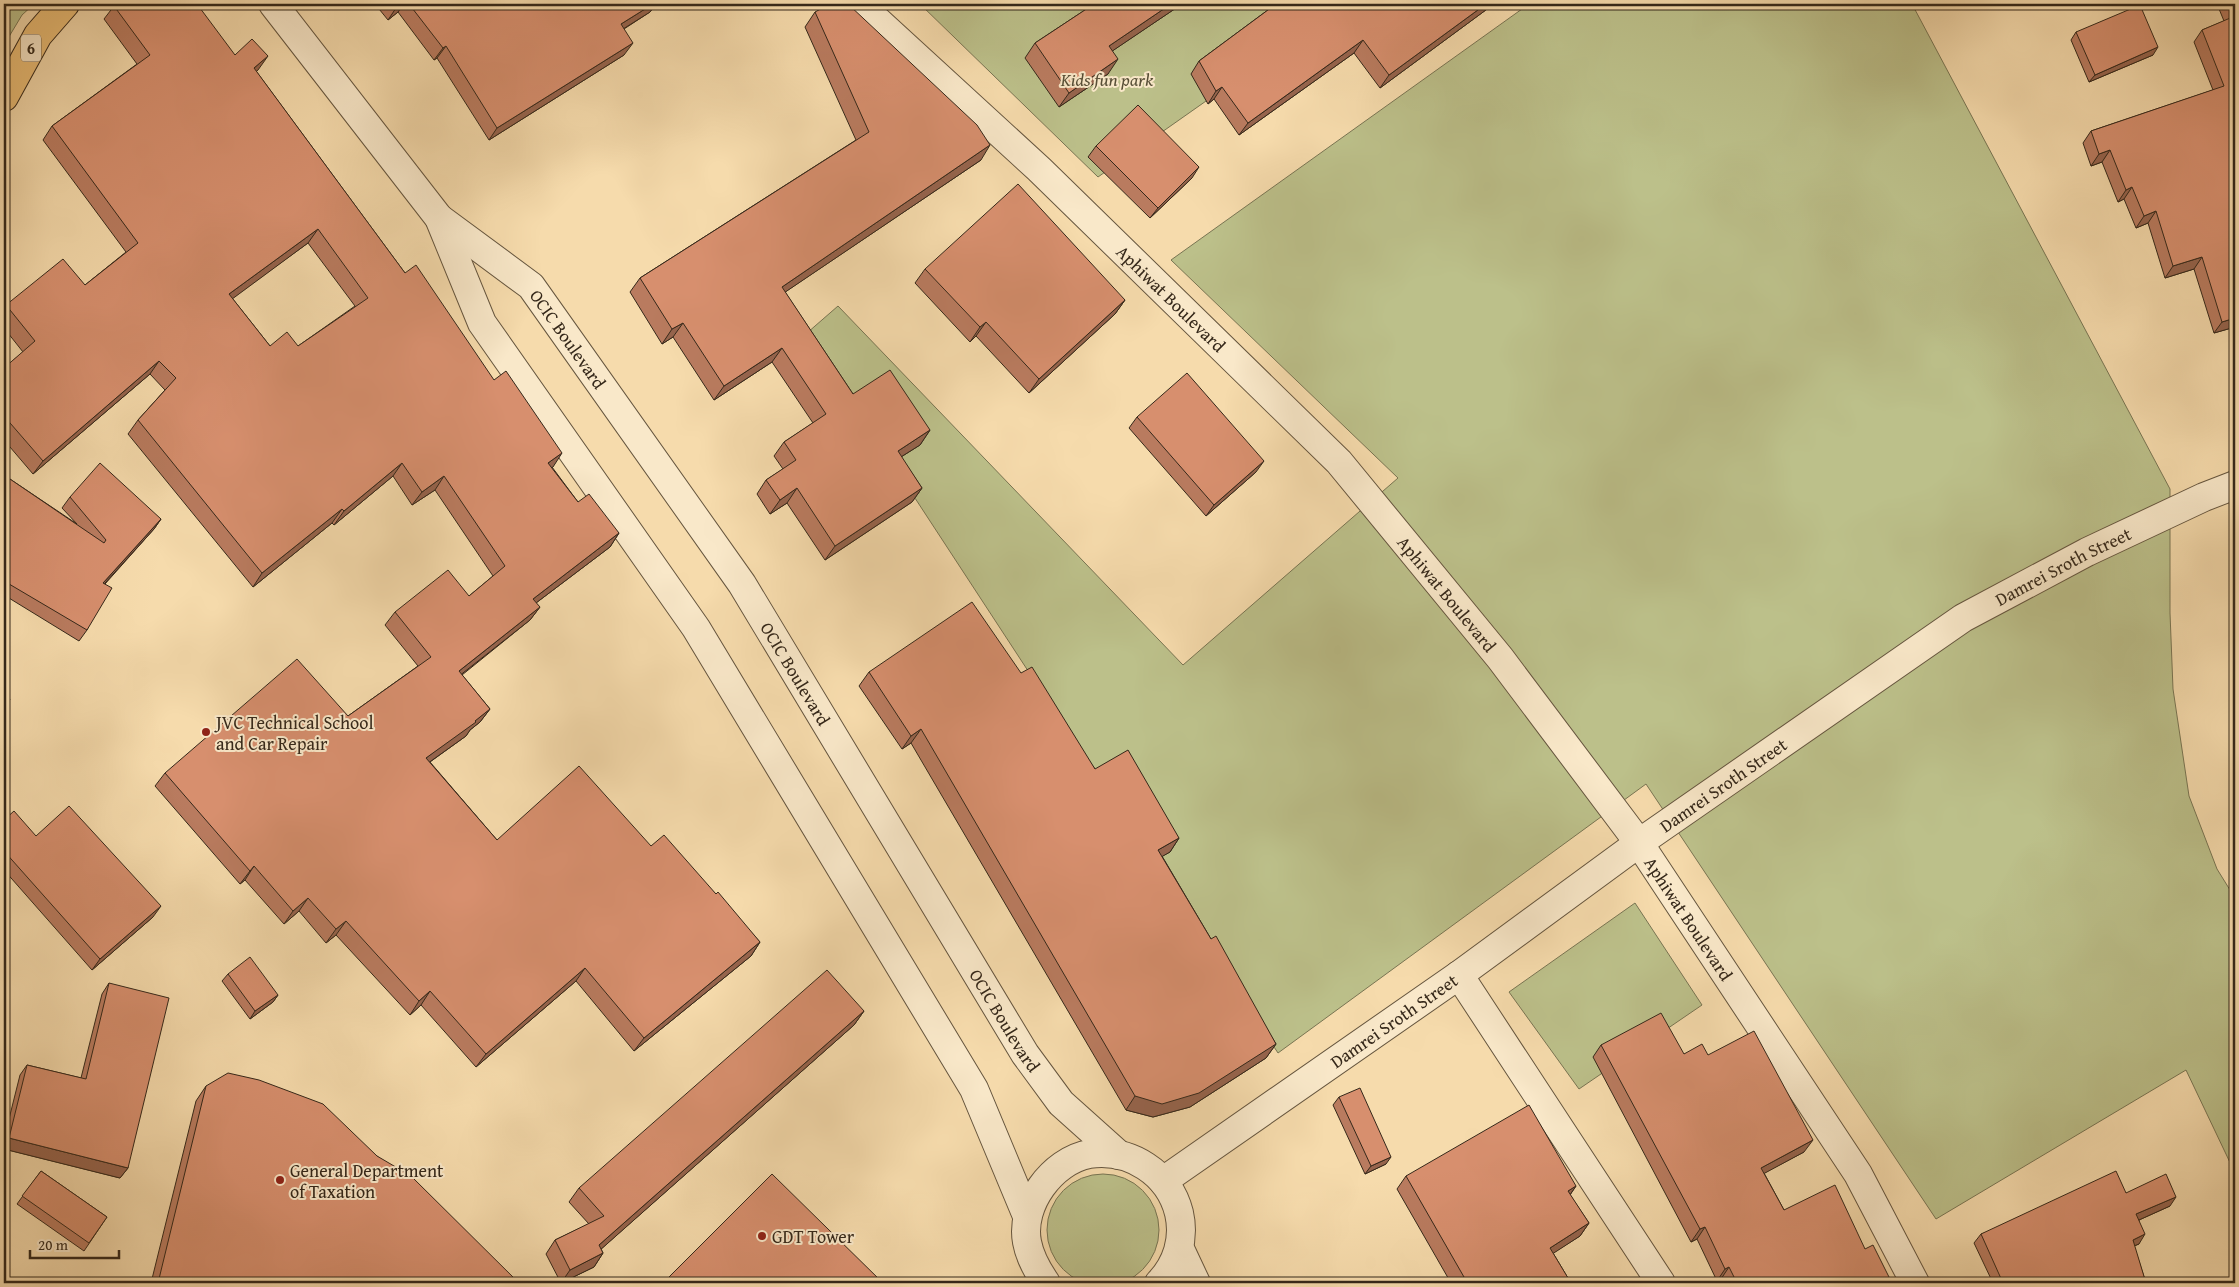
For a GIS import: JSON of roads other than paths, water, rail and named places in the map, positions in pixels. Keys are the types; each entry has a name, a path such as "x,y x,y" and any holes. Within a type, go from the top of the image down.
{"highway":[{"name":"6","path":"4,97 38,35 65,4"}],"street":[{"name":"OCIC Boulevard","path":"273,4 439,218 482,323 696,628 974,1088 1027,1216"},
{"name":"Aphiwat Boulevard","path":"859,4 1039,169 1339,462 1500,658 1639,843 1858,1174 1915,1283"},
{"name":"OCIC Boulevard","path":"439,218 531,286 742,584 1025,1054 1061,1103 1119,1155"},
{"name":"Damrei Sroth Street","path":"1163,1181 1458,975 1639,843 1963,618 2087,552 2204,497 2235,485"},
{"path":"1458,975 1661,1283"},
{"path":"1046,1283 1033,1265 1026,1241 1027,1216 1039,1188 1060,1167 1088,1154 1119,1155 1136,1160 1151,1169 1163,1181 1176,1201 1181,1225 1180,1248 1169,1273 1159,1283"},
{"path":"1180,1248 1196,1283"}],"place":[{"name":"JVC Technical School and Car Repair","path":"206,732"},
{"name":"General Department of Taxation","path":"280,1180"},
{"name":"GDT Tower","path":"762,1236"}],"park label":[{"name":"Kids fun park","path":"1107,79"}]}
